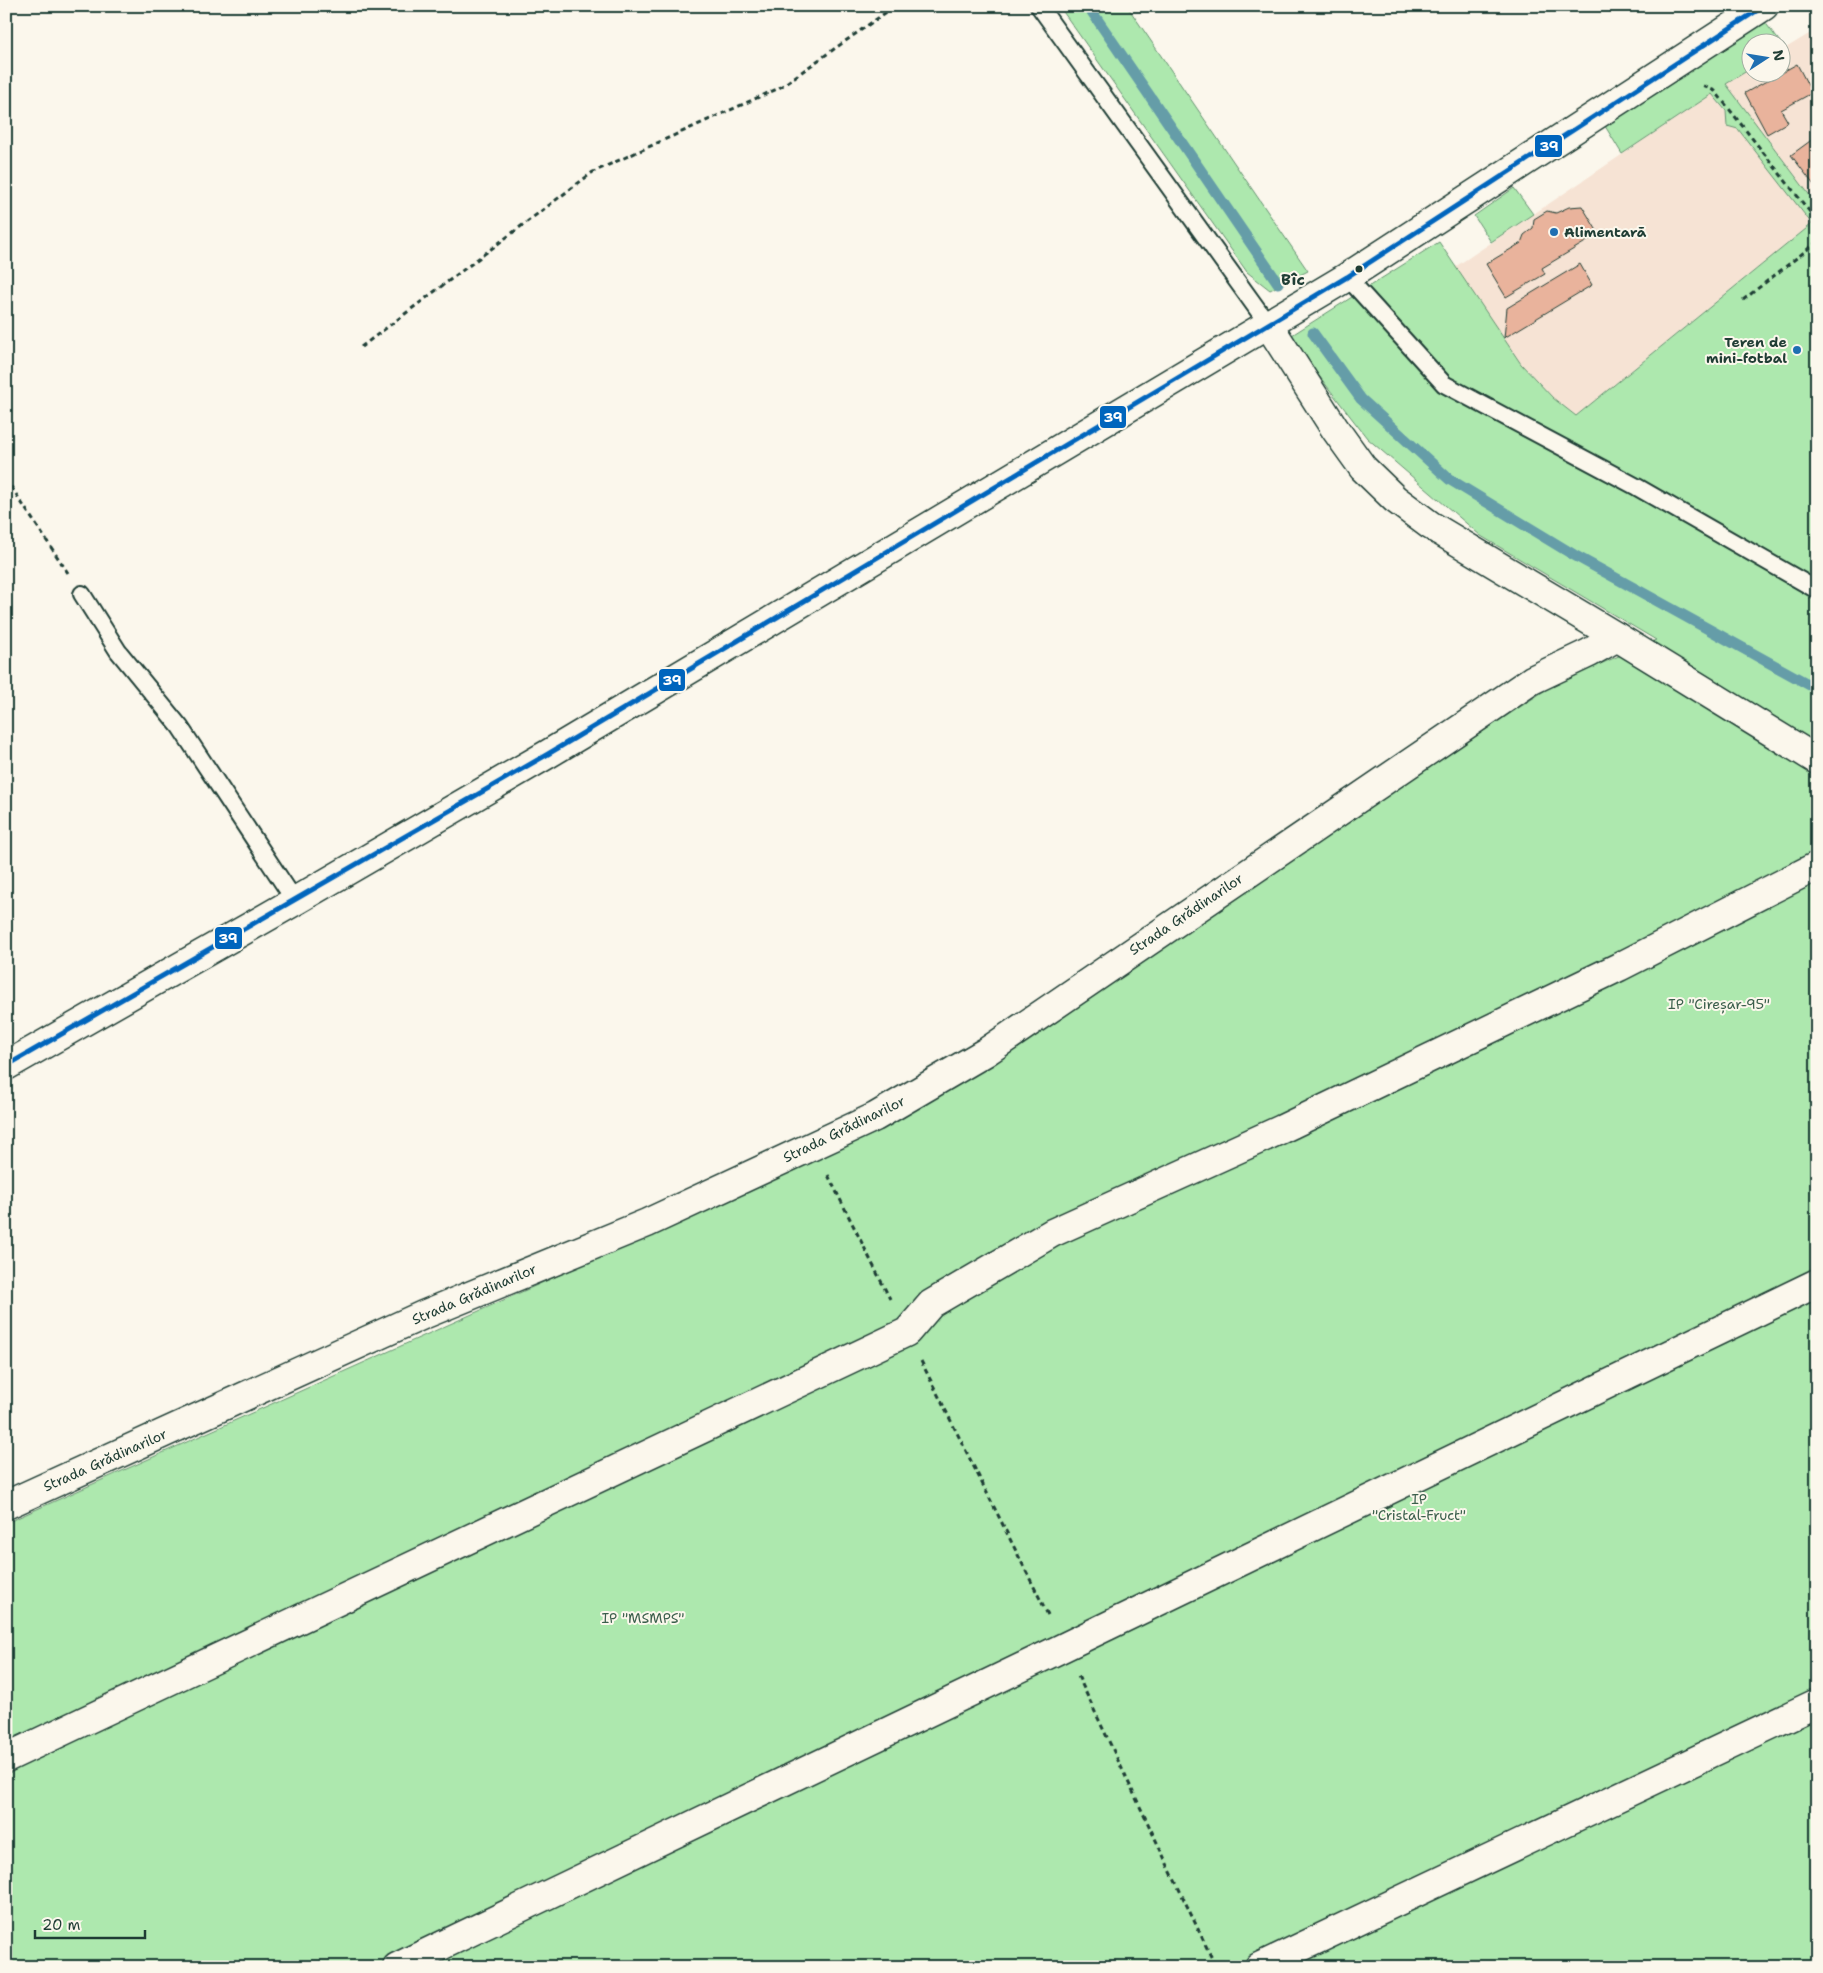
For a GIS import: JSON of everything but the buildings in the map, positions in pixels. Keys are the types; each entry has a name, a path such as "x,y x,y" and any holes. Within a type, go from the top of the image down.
{"street":[{"path":"6,1066 296,901 565,744 1347,277 1764,6"},
{"path":"1268,324 1335,429 1363,468 1394,499 1430,525 1817,760"},
{"name":"Strada Grădinarilor","path":"6,1505 423,1315 647,1223 876,1117 986,1052 1532,680 1590,653 1617,637"},
{"path":"6,1758 907,1332 931,1304 1052,1233 1335,1104 1619,967 1817,866"},
{"path":"397,1967 1817,1283"},
{"path":"1259,1967 1817,1702"}],"lane":[{"path":"1038,6 1268,324"},
{"path":"1347,277 1444,384 1637,486 1817,590"},
{"path":"82,594 118,651 180,727 296,901"}],"path":[{"path":"361,347 593,172 779,88 895,6"},
{"path":"1665,70 1715,91 1817,220"},
{"path":"1743,300 1817,242"},
{"path":"6,479 82,594"},
{"path":"814,1146 1064,1647 1216,1967"}],"shaded area":[{"path":"1817,29 1817,205 1726,84 1740,75 1740,82 1790,82 1790,46"},
{"path":"1712,94 1812,224 1576,416 1553,398 1521,364 1455,267"}],"green space":[{"path":"1059,6 1127,6 1308,271 1270,290 1247,272"},
{"path":"1764,21 1772,32 1747,32"},
{"path":"1740,37 1740,75 1726,84 1817,205 1817,1967 6,1967 6,1523 807,1164 904,1117 1556,683 1656,640 1481,536 1367,438 1309,363 1292,335 1439,242 1521,364 1553,398 1576,416 1812,224 1738,129 1727,126 1726,111 1712,94 1622,154 1605,126"},
{"path":"1514,188 1533,214 1491,242 1474,216"}],"waterway":[{"path":"1088,6 1278,283"},
{"path":"1313,333 1361,399 1449,479 1574,555 1817,689"}],"transit line":[{"name":"39","path":"6,1066 548,754 1347,277 1764,6"}],"place":[{"name":"Alimentară","path":"1554,232"},
{"name":"Teren de mini-fotbal","path":"1797,350"}],"district":[{"name":"Bîc","path":"1293,279"}],"park label":[{"name":"IP \"Cireșar-95\"","path":"1719,1004"},
{"name":"IP \"Cristal-Fruct\"","path":"1419,1508"},
{"name":"IP \"MSMPS\"","path":"643,1618"}]}
